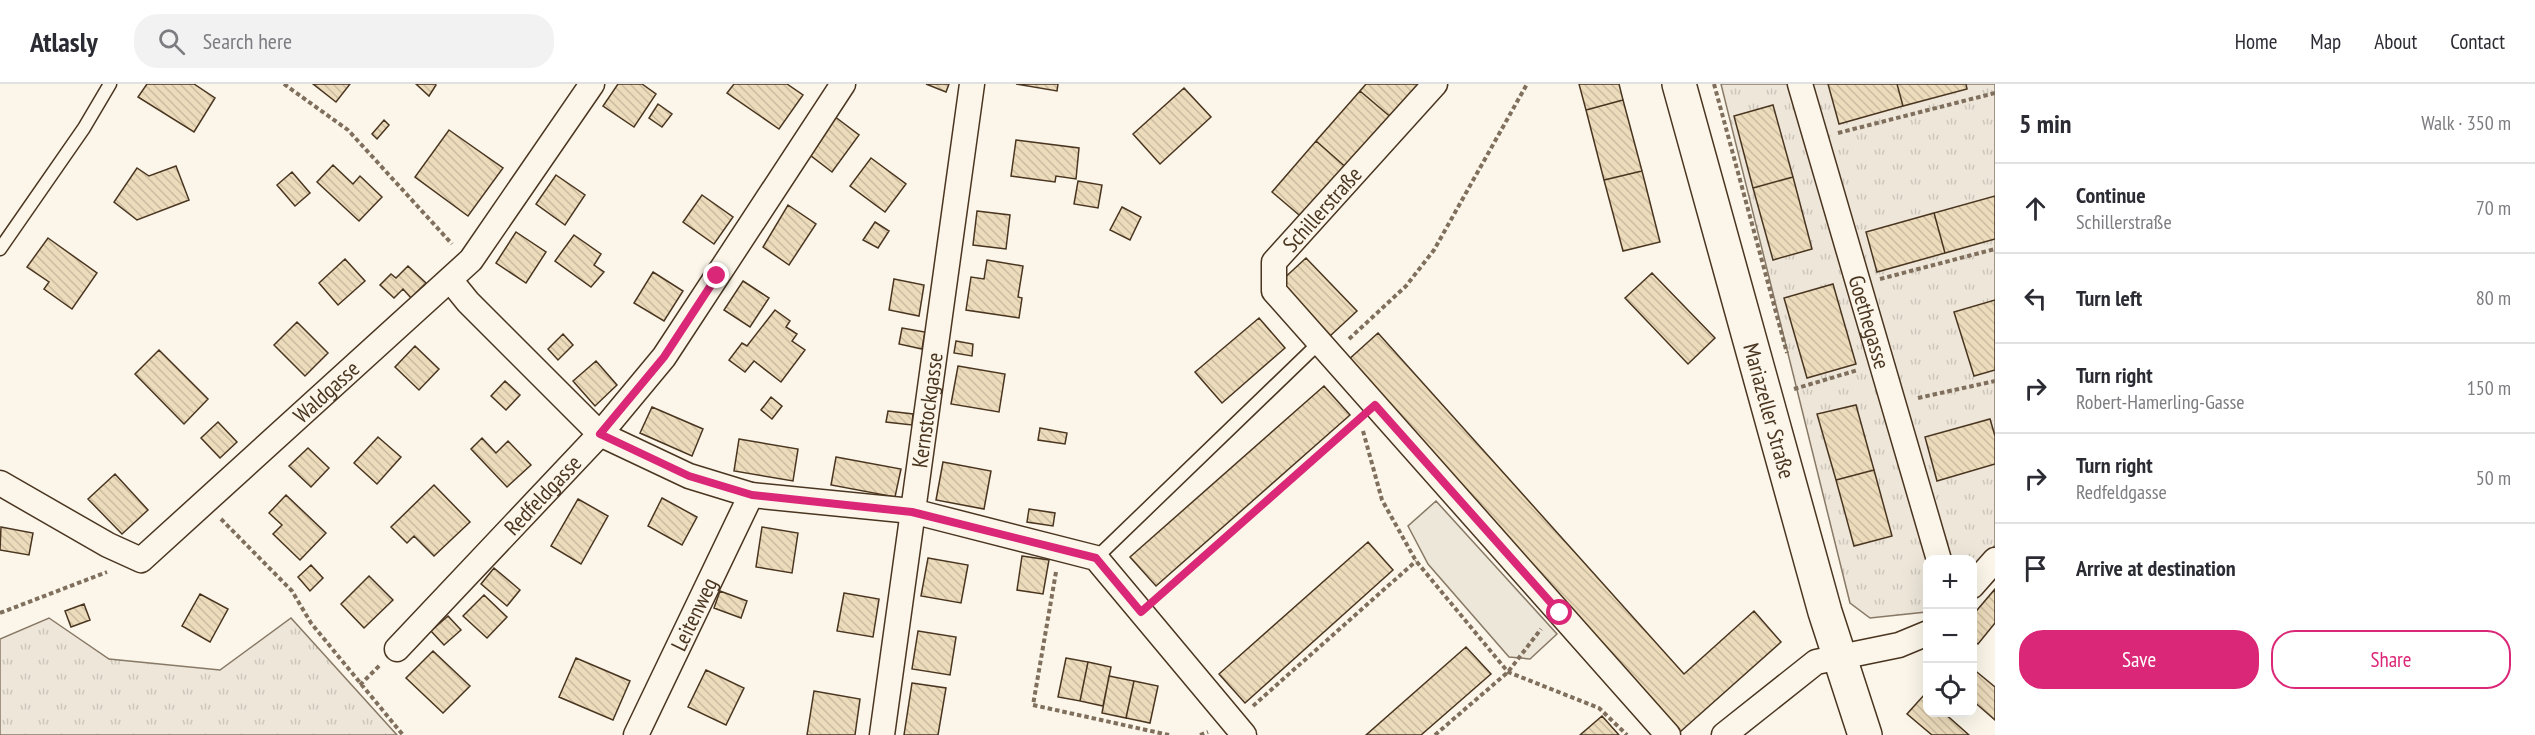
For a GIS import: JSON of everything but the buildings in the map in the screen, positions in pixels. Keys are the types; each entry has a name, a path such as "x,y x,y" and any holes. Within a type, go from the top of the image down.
{"main road":[{"name":"Mariazeller Straße","path":"1679,84 1839,657 1865,735"}],"street":[{"name":"Waldgasse","path":"141,560 451,281 471,260 592,84"},
{"name":"Kernstockgasse","path":"882,735 972,84"},
{"name":"Schillerstraße","path":"1435,84 1274,262 1274,291 1668,735"},
{"name":"Goethegasse","path":"1800,84 1938,555"},
{"name":"Redfeldgasse","path":"397,649 600,434 664,357 834,87"},
{"path":"451,281 468,302 600,434 689,476 752,495 912,512 1096,558 1239,729"},
{"path":"0,483 108,545 141,560"},
{"name":"Leitenweg","path":"636,735 752,495"},
{"path":"1977,580 1995,560"},
{"path":"1724,735 1816,662 1899,645 1923,635"}],"lane":[{"path":"0,249 84,128 110,84"},
{"path":"1096,558 1325,349"}],"path":[{"path":"284,84 348,130 460,253 471,260"},
{"path":"1325,349 1406,286 1434,250 1527,84"},
{"path":"1817,139 1995,93"},
{"path":"1859,284 1995,249"},
{"path":"1767,397 1882,363"},
{"path":"1894,404 1995,381"},
{"path":"1141,612 1360,418 1382,500 1416,561 1508,672 1599,708 1627,735"},
{"path":"207,502 292,591 311,623 403,735"},
{"path":"1060,549 1033,705 1169,735"},
{"path":"0,613 141,560"},
{"path":"1239,729 1416,561"},
{"path":"1435,735 1508,672 1541,629"}],"green space":[{"path":"1721,84 1995,84 1995,545 1977,566 1977,555 1923,555 1923,612 1870,618 1850,603"},
{"path":"49,618 109,659 220,670 291,618 397,735 0,735 0,639"}],"shaded area":[{"path":"1436,501 1557,634 1530,659 1509,657 1428,564 1408,526"}],"route":[{"path":"717,276 664,357 600,434 689,476 752,495 912,512 1096,558 1141,612 1375,405 1560,613"}]}
